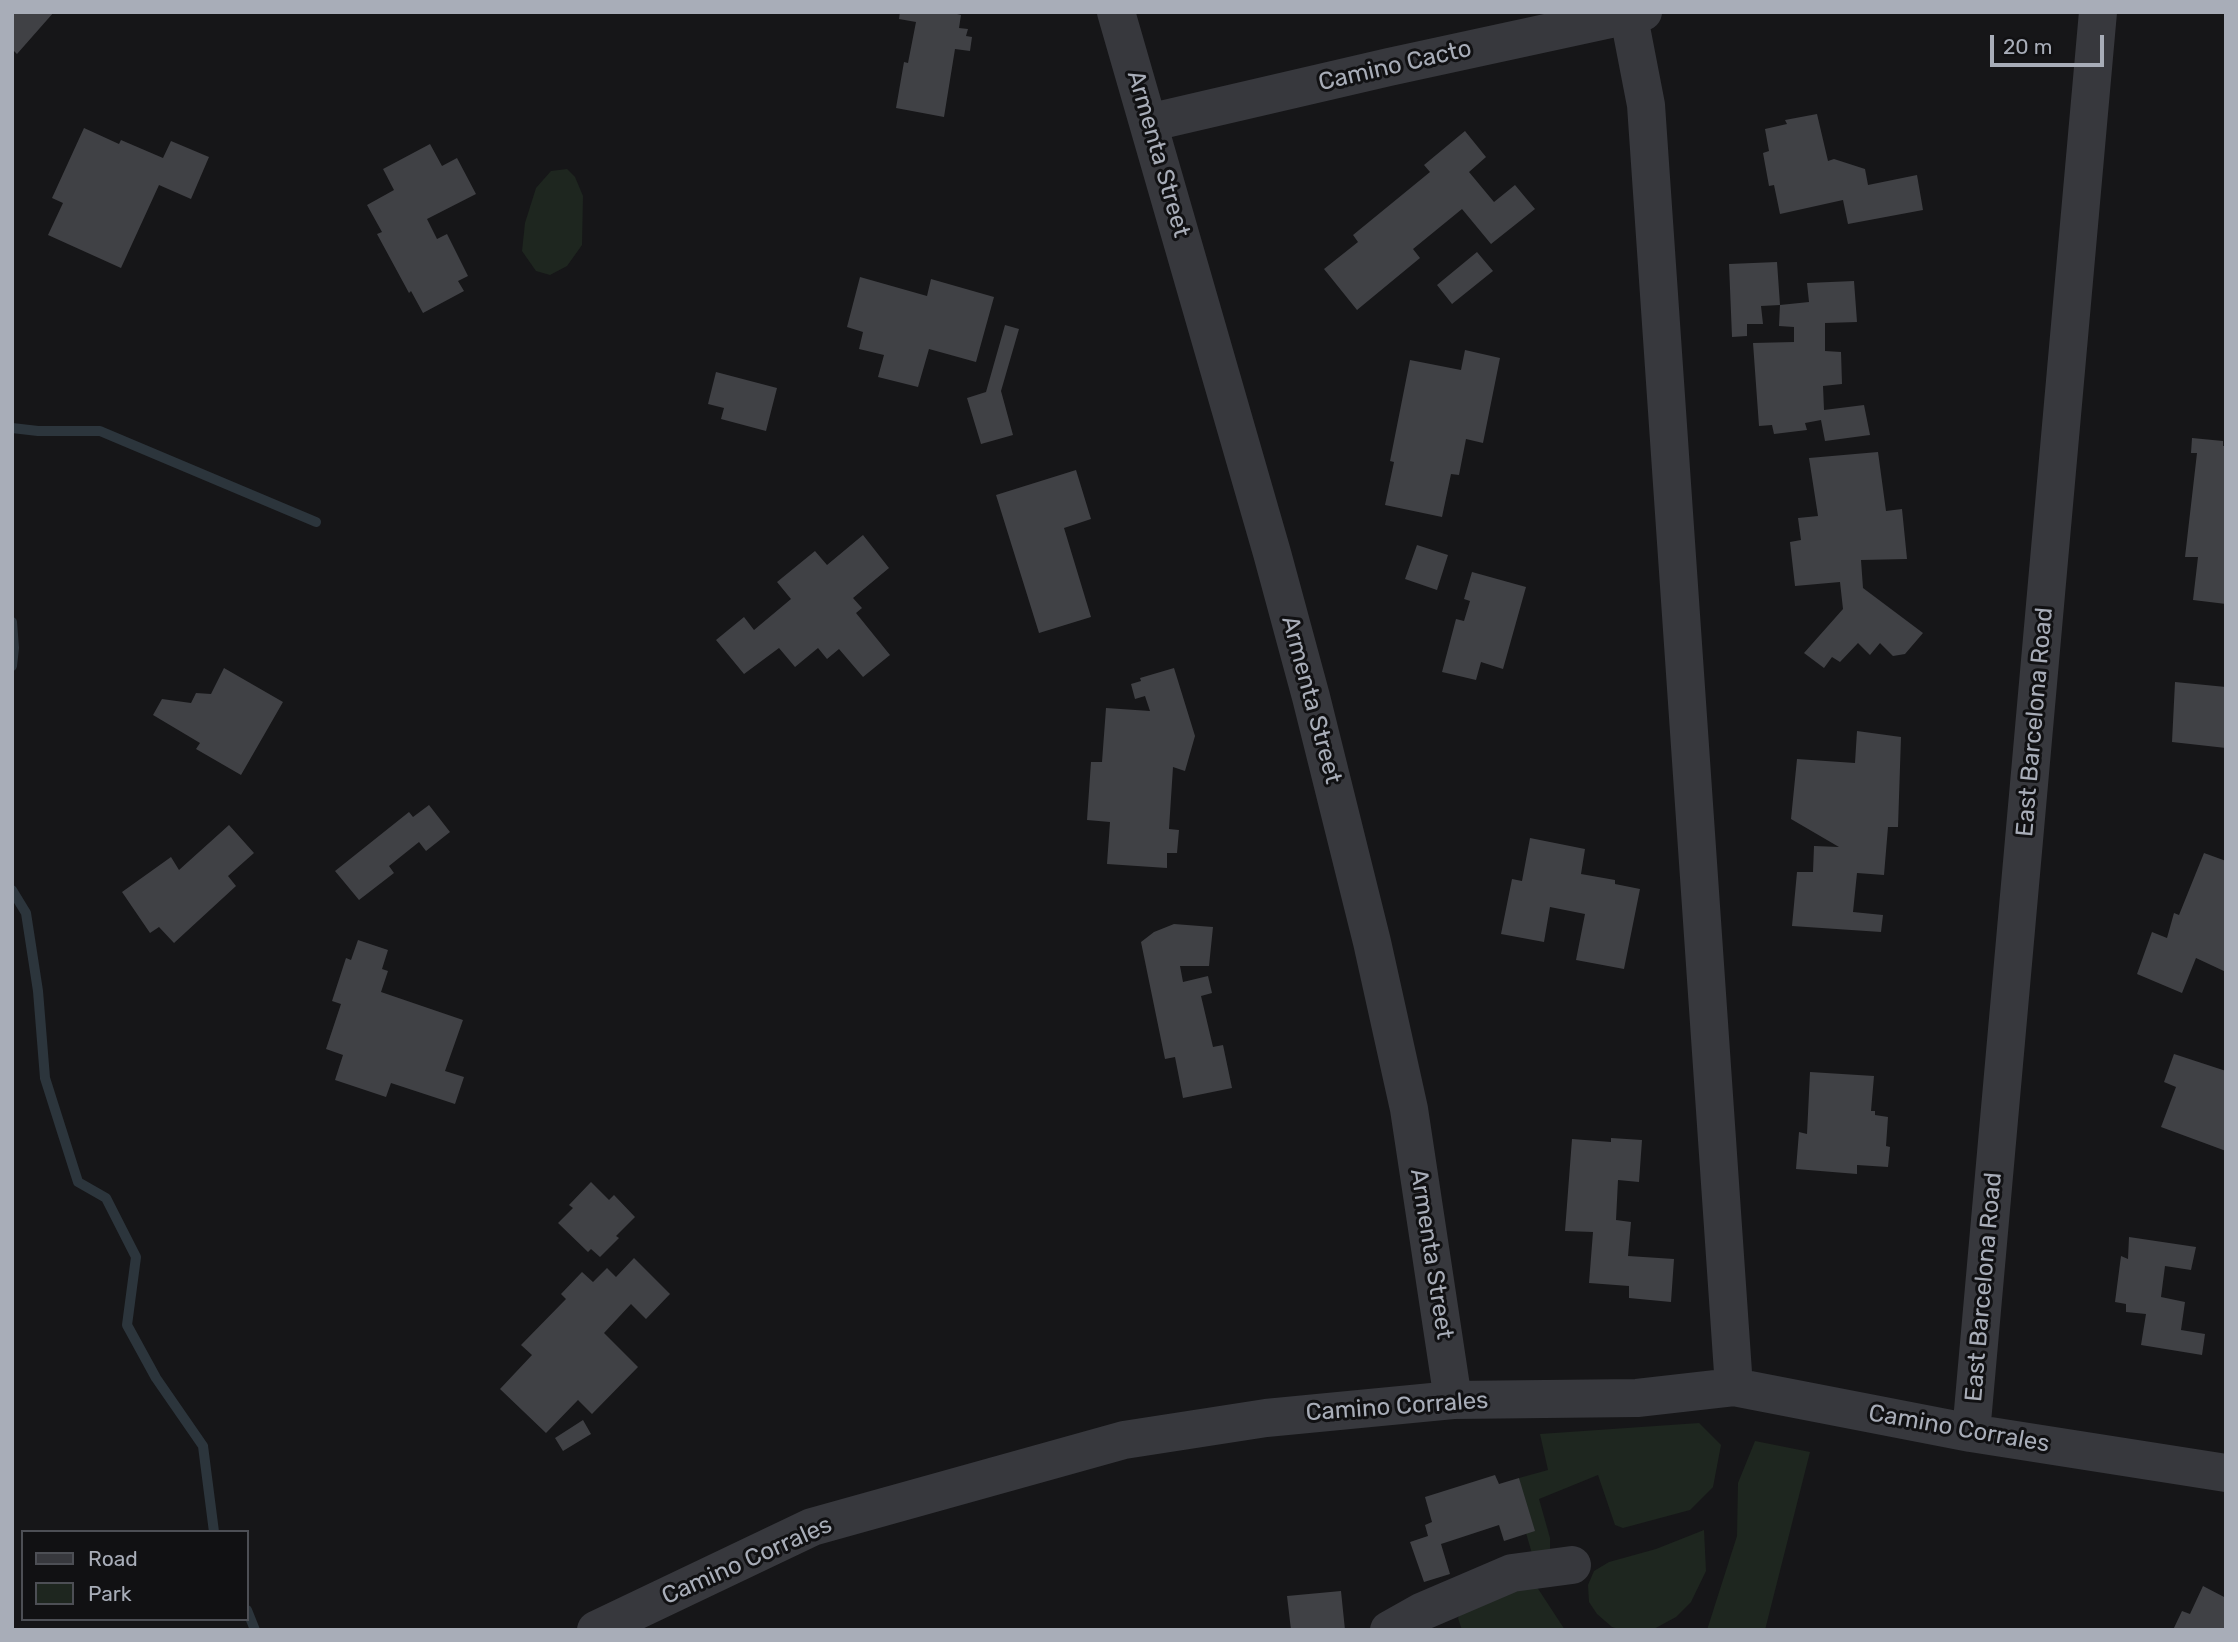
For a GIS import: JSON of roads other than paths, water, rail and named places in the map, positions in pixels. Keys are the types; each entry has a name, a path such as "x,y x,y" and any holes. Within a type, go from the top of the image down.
{"street":[{"name":"Armenta Street","path":"1116,12 1272,553 1369,929 1409,1109 1453,1400"},
{"name":"East Barcelona Road","path":"1971,1433 2098,12"},
{"name":"Camino Cacto","path":"1148,123 1633,13"},
{"path":"1633,13 1646,105 1734,1387"},
{"name":"Camino Corrales","path":"596,1630 812,1527 1124,1440 1266,1418 1453,1400 1637,1398 1734,1387 1971,1433 2226,1472"},
{"path":"1389,1630 1421,1612 1512,1573 1572,1565"}],"waterway":[{"path":"12,428 38,431 100,431 316,522"},
{"path":"12,622 12,666"},
{"path":"12,890 26,913 38,991 45,1078 78,1182 106,1198 136,1257 127,1325 156,1378 203,1446 214,1530"},
{"path":"248,1612 255,1630"}]}
